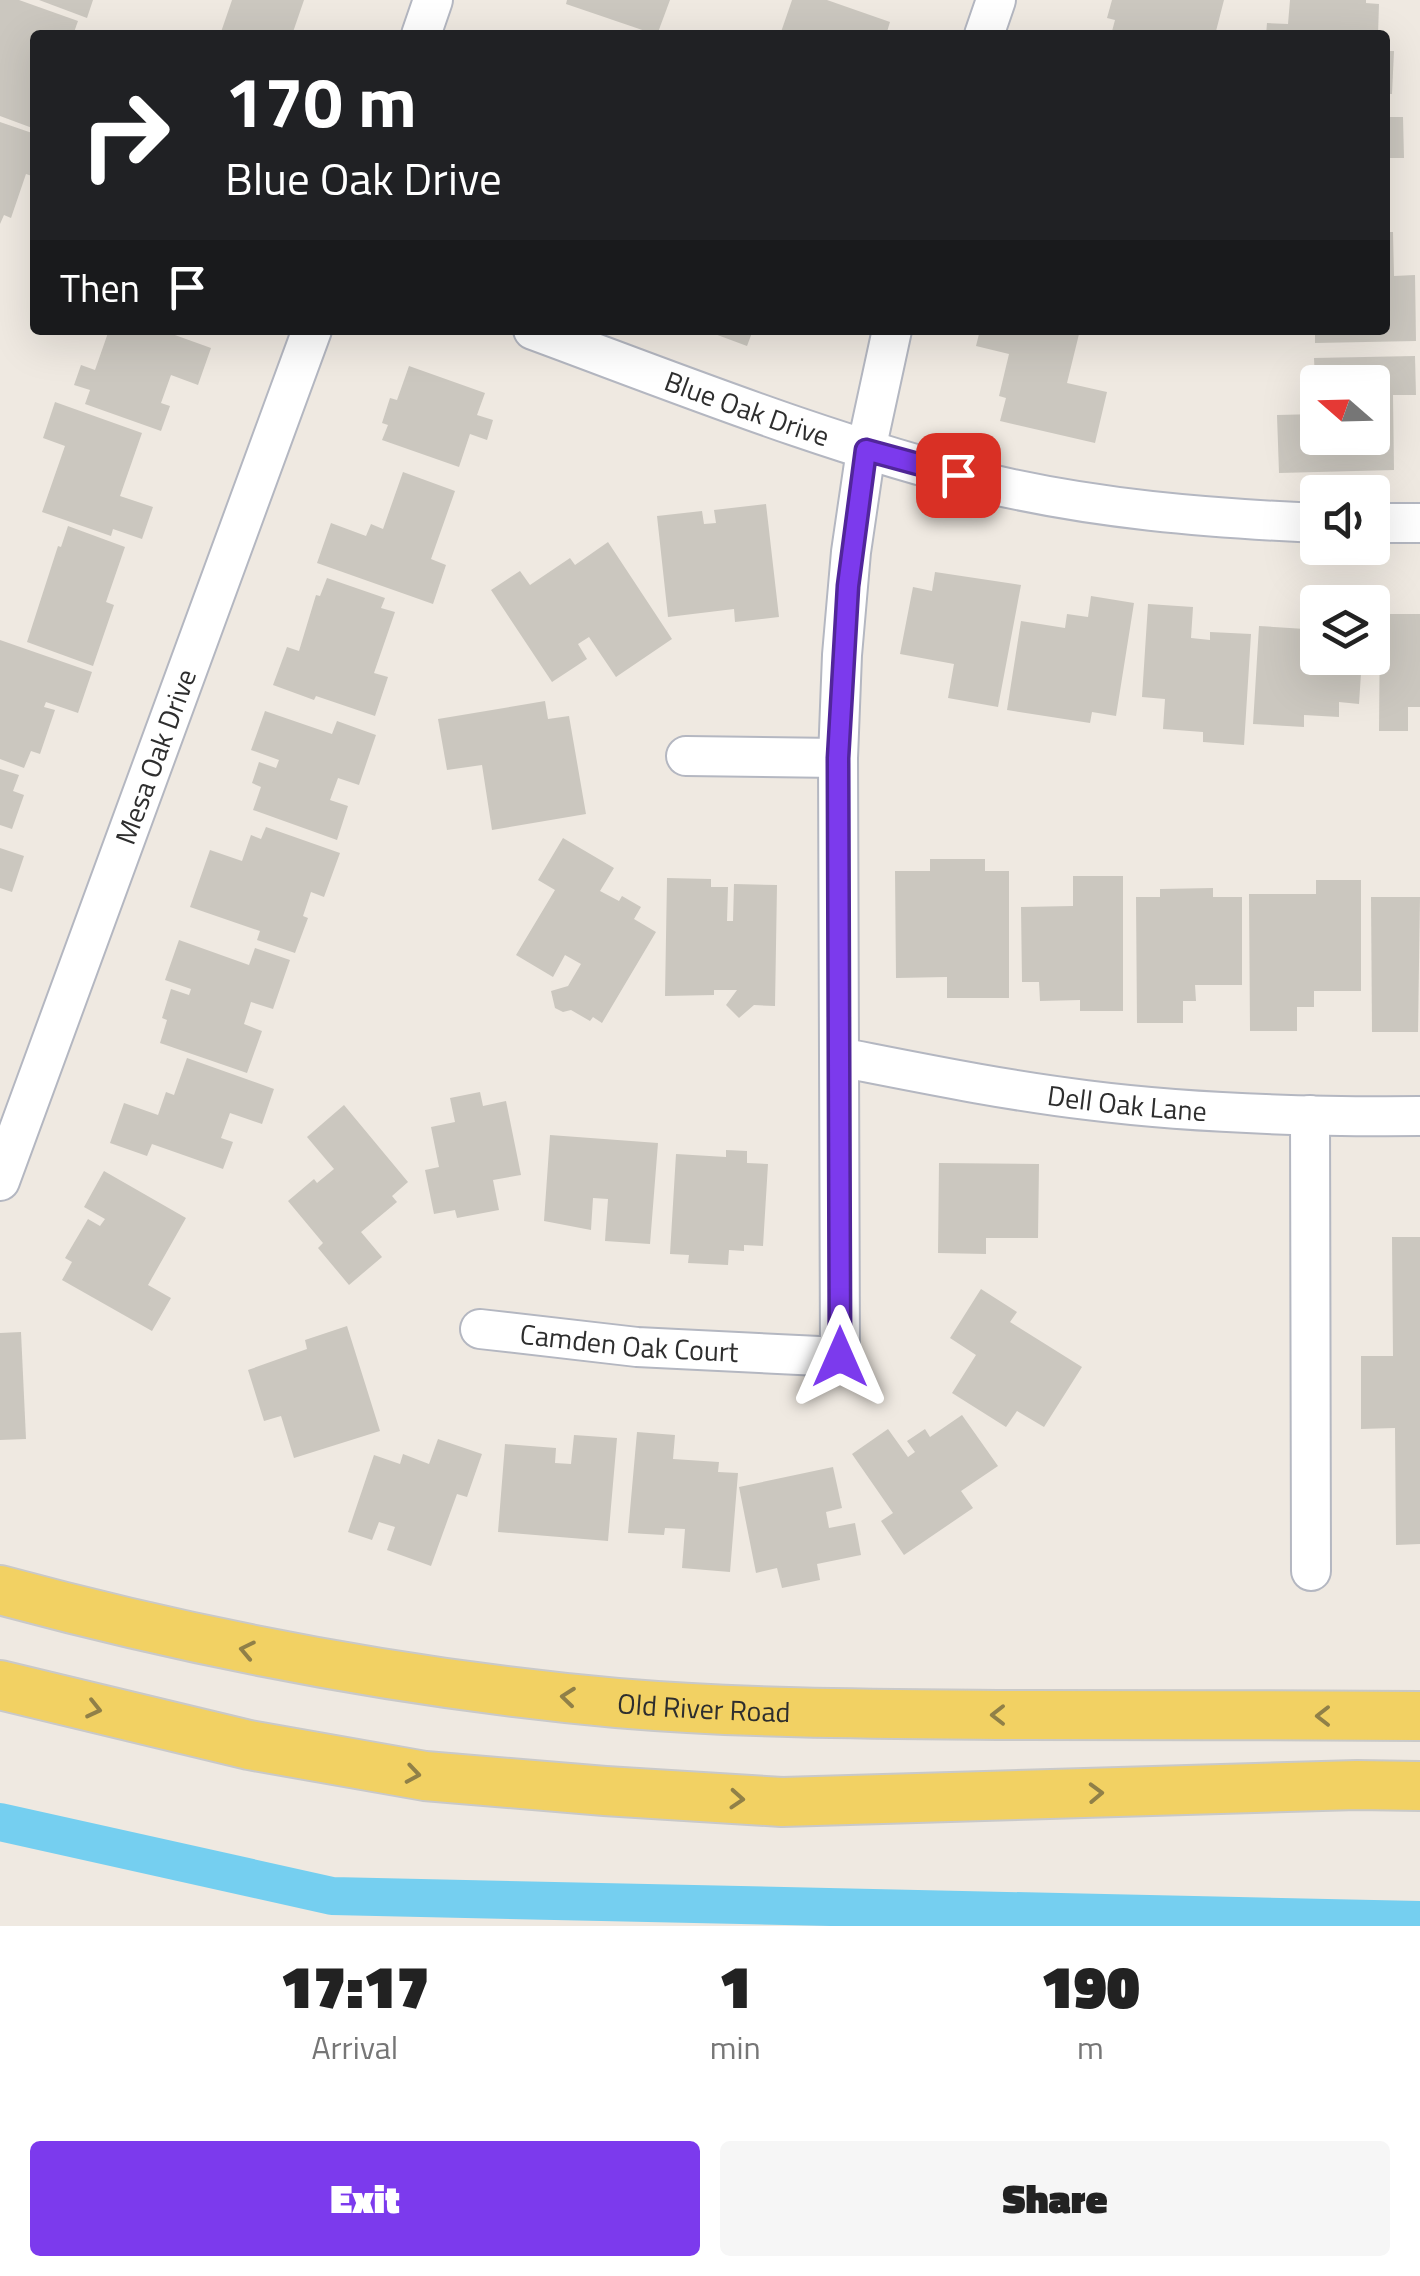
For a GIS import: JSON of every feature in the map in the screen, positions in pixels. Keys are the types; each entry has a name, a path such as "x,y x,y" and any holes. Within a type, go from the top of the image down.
{"main road":[{"name":"Old River Road","path":"0,1590 109,1620 278,1656 448,1684 619,1703 791,1713 1420,1716"},
{"path":"0,1685 250,1746 425,1776 605,1791 782,1802 1420,1786"}],"street":[{"path":"422,30 433,0"},
{"path":"986,30 996,0"},
{"name":"Mesa Oak Drive","path":"0,1180 310,335"},
{"name":"Blue Oak Drive","path":"546,335 866,450 989,483 1102,504 1216,518 1300,522"},
{"path":"839,1057 838,758 843,638 866,450 891,335"},
{"path":"1390,524 1420,523"},
{"path":"686,756 838,758"},
{"name":"Dell Oak Lane","path":"839,1057 973,1084 1088,1100 1244,1114 1420,1116"},
{"name":"Camden Oak Court","path":"480,1330 638,1347 840,1357 839,1057"},
{"path":"1310,1115 1312,1571"}],"building":[{"path":"0,0 19,0 78,21 75,30 30,30 30,127 0,116"},
{"path":"39,0 93,0 87,18"},
{"path":"232,0 304,0 294,30 222,30"},
{"path":"567,0 670,0 659,30 642,30 566,4"},
{"path":"792,0 827,0 890,22 888,30 782,30"},
{"path":"1112,0 1224,0 1216,30 1112,30 1115,20 1107,18"},
{"path":"1290,0 1366,0 1379,4 1378,30 1266,30 1267,23 1288,24"},
{"path":"1390,51 1394,51 1392,94"},
{"path":"1390,117 1403,117 1404,158 1390,158"},
{"path":"0,122 30,132 30,175 26,174 11,218 4,215 0,224"},
{"path":"1393,232 1394,276 1415,275 1416,341 1315,343 1315,335 1390,335"},
{"path":"107,335 175,335 211,348 198,385 171,375 161,403 170,406 161,431 85,404 90,390 74,385 81,365 95,370"},
{"path":"717,335 751,335 747,346"},
{"path":"979,335 1079,335 1067,383 1107,392 1095,443 1000,421 1006,398 999,396 1009,354 976,346"},
{"path":"1415,356 1416,395 1393,395 1394,470 1279,473 1277,415 1300,414 1300,455 1390,455 1390,365 1314,365 1314,358"},
{"path":"409,366 485,393 477,415 493,420 487,440 470,434 459,467 382,440 388,425 382,423 390,398 397,400"},
{"path":"55,402 142,433 120,496 153,507 142,539 113,529 111,536 42,512 65,446 43,438"},
{"path":"403,472 455,491 431,559 446,565 433,604 317,563 331,523 366,536 371,524 383,529"},
{"path":"766,504 779,617 735,622 734,609 668,617 657,516 702,511 704,524 716,523 714,510"},
{"path":"68,526 125,547 106,602 114,605 93,666 27,642"},
{"path":"608,542 672,639 616,677 589,637 578,644 587,659 552,682 491,590 520,571 530,585 570,558 575,565"},
{"path":"935,572 1021,585 998,707 948,698 954,664 900,654 913,587 932,591"},
{"path":"327,578 385,598 381,608 395,612 374,673 388,677 375,716 273,685 287,647 299,651 316,595 320,596"},
{"path":"1091,596 1134,603 1116,716 1092,712 1090,723 1007,710 1021,621 1065,628 1067,614 1088,617"},
{"path":"1148,604 1193,607 1191,638 1210,640 1210,632 1251,634 1244,745 1203,742 1203,732 1163,729 1165,699 1142,697"},
{"path":"1390,614 1420,614 1420,707 1408,707 1408,731 1379,731 1379,675 1390,675"},
{"path":"1259,626 1300,629 1300,675 1361,675 1359,704 1339,702 1339,717 1304,715 1304,727 1253,724"},
{"path":"0,640 92,672 78,713 46,702 44,707 55,710 40,754 31,751 24,768 0,759"},
{"path":"545,701 548,719 569,716 586,814 492,830 482,765 447,770 438,719"},
{"path":"265,711 332,734 337,721 376,735 359,785 338,778 330,800 348,806 337,840 253,810 261,787 252,783 259,762 276,768 279,760 251,750"},
{"path":"0,769 19,775 13,791 24,795 12,829 0,825"},
{"path":"266,827 340,853 324,897 311,892 303,916 308,918 295,953 257,940 260,931 190,907 210,850 242,861 251,835 261,839"},
{"path":"563,838 614,868 600,891 619,901 622,896 641,907 634,919 656,932 602,1023 555,1008 551,991 568,986 581,964 565,955 553,977 516,955 555,890 538,880"},
{"path":"0,848 24,856 12,892 0,888"},
{"path":"930,859 985,859 985,871 1009,871 1009,998 947,998 947,977 896,978 895,871 930,871"},
{"path":"1073,876 1123,876 1123,1011 1080,1011 1080,1000 1040,1001 1039,982 1022,982 1021,907 1073,906"},
{"path":"667,878 711,879 711,887 728,887 727,921 733,921 734,884 777,885 775,1006 754,1005 739,1018 726,1005 737,990 714,990 714,995 665,996"},
{"path":"1316,880 1361,880 1361,991 1314,991 1314,1007 1297,1007 1297,1031 1250,1031 1249,894 1316,894"},
{"path":"1213,888 1213,897 1242,897 1242,985 1195,985 1196,1001 1183,1001 1183,1023 1137,1023 1136,897 1160,897 1160,889"},
{"path":"1371,897 1420,897 1418,1032 1372,1032"},
{"path":"179,940 249,965 255,948 290,960 273,1009 251,1002 244,1024 262,1031 247,1073 160,1043 167,1020 162,1018 171,989 189,995 191,989 165,980"},
{"path":"187,1058 274,1089 262,1124 230,1113 221,1138 233,1142 223,1169 152,1144 147,1156 110,1143 124,1103 158,1115 166,1092 174,1095"},
{"path":"480,1092 483,1106 506,1101 521,1175 493,1180 499,1210 457,1218 455,1210 434,1214 425,1170 439,1167 431,1127 455,1122 450,1098"},
{"path":"344,1105 408,1182 392,1196 397,1202 361,1232 382,1257 349,1285 318,1248 323,1243 288,1201 314,1179 317,1183 334,1169 307,1137"},
{"path":"550,1135 658,1143 650,1244 605,1241 608,1199 593,1198 591,1230 544,1221"},
{"path":"726,1150 747,1151 747,1163 768,1164 763,1246 744,1245 744,1251 729,1250 728,1265 688,1263 689,1255 670,1254 676,1154 726,1157"},
{"path":"939,1163 1039,1164 1038,1238 986,1238 986,1254 938,1253"},
{"path":"104,1171 186,1218 148,1285 171,1298 152,1331 62,1280 72,1262 65,1258 88,1219 100,1226 105,1219 84,1207"},
{"path":"1392,1237 1420,1237 1420,1544 1396,1545 1395,1428 1361,1429 1361,1356 1393,1356"},
{"path":"981,1289 1017,1312 1010,1322 1082,1367 1044,1427 1017,1411 1006,1427 952,1393 976,1355 950,1338"},
{"path":"347,1326 380,1431 294,1458 281,1416 264,1421 248,1370 307,1349 305,1340"},
{"path":"21,1332 26,1439 0,1440 0,1333"},
{"path":"962,1415 998,1466 961,1491 973,1508 904,1555 881,1521 893,1513 852,1454 888,1429 908,1457 915,1452 907,1441 925,1429 930,1437"},
{"path":"637,1432 675,1435 673,1459 719,1462 718,1472 738,1473 730,1572 682,1568 685,1529 665,1528 664,1535 628,1533"},
{"path":"574,1435 617,1438 608,1541 498,1532 505,1444 556,1448 555,1463 571,1464"},
{"path":"438,1439 482,1454 467,1497 457,1494 431,1566 387,1550 395,1527 379,1522 372,1540 348,1532 374,1455 400,1464 403,1454 429,1464"},
{"path":"833,1467 842,1508 826,1512 829,1528 855,1523 861,1555 817,1564 820,1580 782,1588 777,1568 756,1573 739,1487"}],"waterway":[{"path":"0,1822 332,1896 1420,1920"}],"route":[{"path":"840,1357 838,758 851,552 866,450 958,475"}]}
